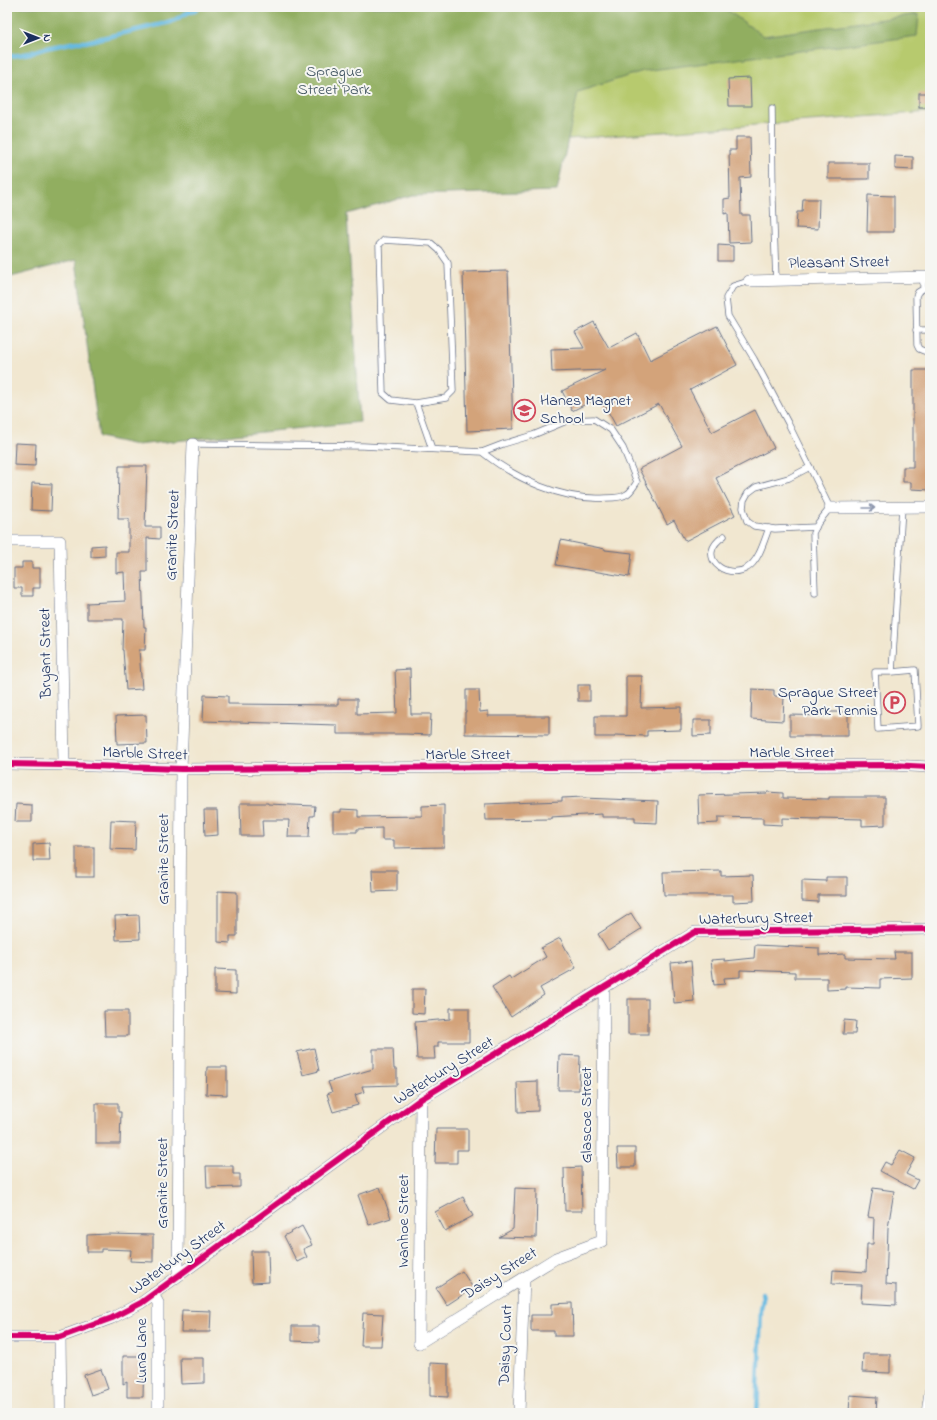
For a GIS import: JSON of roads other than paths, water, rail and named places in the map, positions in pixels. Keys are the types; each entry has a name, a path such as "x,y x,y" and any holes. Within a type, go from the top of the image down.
{"street":[{"name":"Pleasant Street","path":"749,281 927,277"},
{"name":"Granite Street","path":"178,1274 180,769 193,444"},
{"path":"830,508 930,507"},
{"name":"Bryant Street","path":"7,541 60,541 64,765"},
{"name":"Marble Street","path":"7,764 180,769 930,766"},
{"name":"Waterbury Street","path":"7,1337 60,1337 112,1318 141,1303 178,1274 421,1099 695,932 930,930"},
{"name":"Glascoe Street","path":"602,1241 604,988"},
{"name":"Ivanhoe Street","path":"419,1343 421,1099"},
{"name":"Daisy Street","path":"419,1343 556,1258 602,1241"},
{"name":"Daisy Court","path":"519,1413 524,1278"},
{"name":"Luna Lane","path":"153,1294 158,1303 158,1410"},
{"path":"60,1337 61,1413"},
{"path":"927,1413 930,1392"}],"lane":[{"path":"772,108 776,280"},
{"path":"384,240 431,243 439,250 448,263 453,391 446,398 416,403 391,400 383,393 379,245 384,240"},
{"path":"927,277 923,289 918,292 916,296 916,345 919,350 930,351"},
{"path":"749,281 733,286 726,298 728,316 754,359 810,466 830,508 813,533 815,593"},
{"path":"916,330 930,330"},
{"path":"416,403 432,449"},
{"path":"193,444 355,446 482,452 533,435 569,420 594,419 611,430 622,448 637,482 628,494 614,498 596,499 569,495 536,485 497,464 482,452"},
{"path":"810,466 789,478 756,487 744,500 743,508 748,521 754,526 769,528 816,527"},
{"path":"892,672 902,507"},
{"path":"724,536 717,541 713,547 712,556 718,567 735,571 747,568 755,561 769,528"},
{"path":"915,670 918,726 878,729 875,672 892,672 915,670"}],"waterway":[{"path":"7,57 76,42 85,42 171,22 189,12 195,11 199,7"},
{"path":"757,1413 761,1309 763,1299 762,1293"}],"place":[{"name":"Hanes Magnet School","path":"524,410"},
{"name":"Sprague Street Park Tennis","path":"894,702"}],"park label":[{"name":"Sprague Street Park","path":"334,81"}]}
